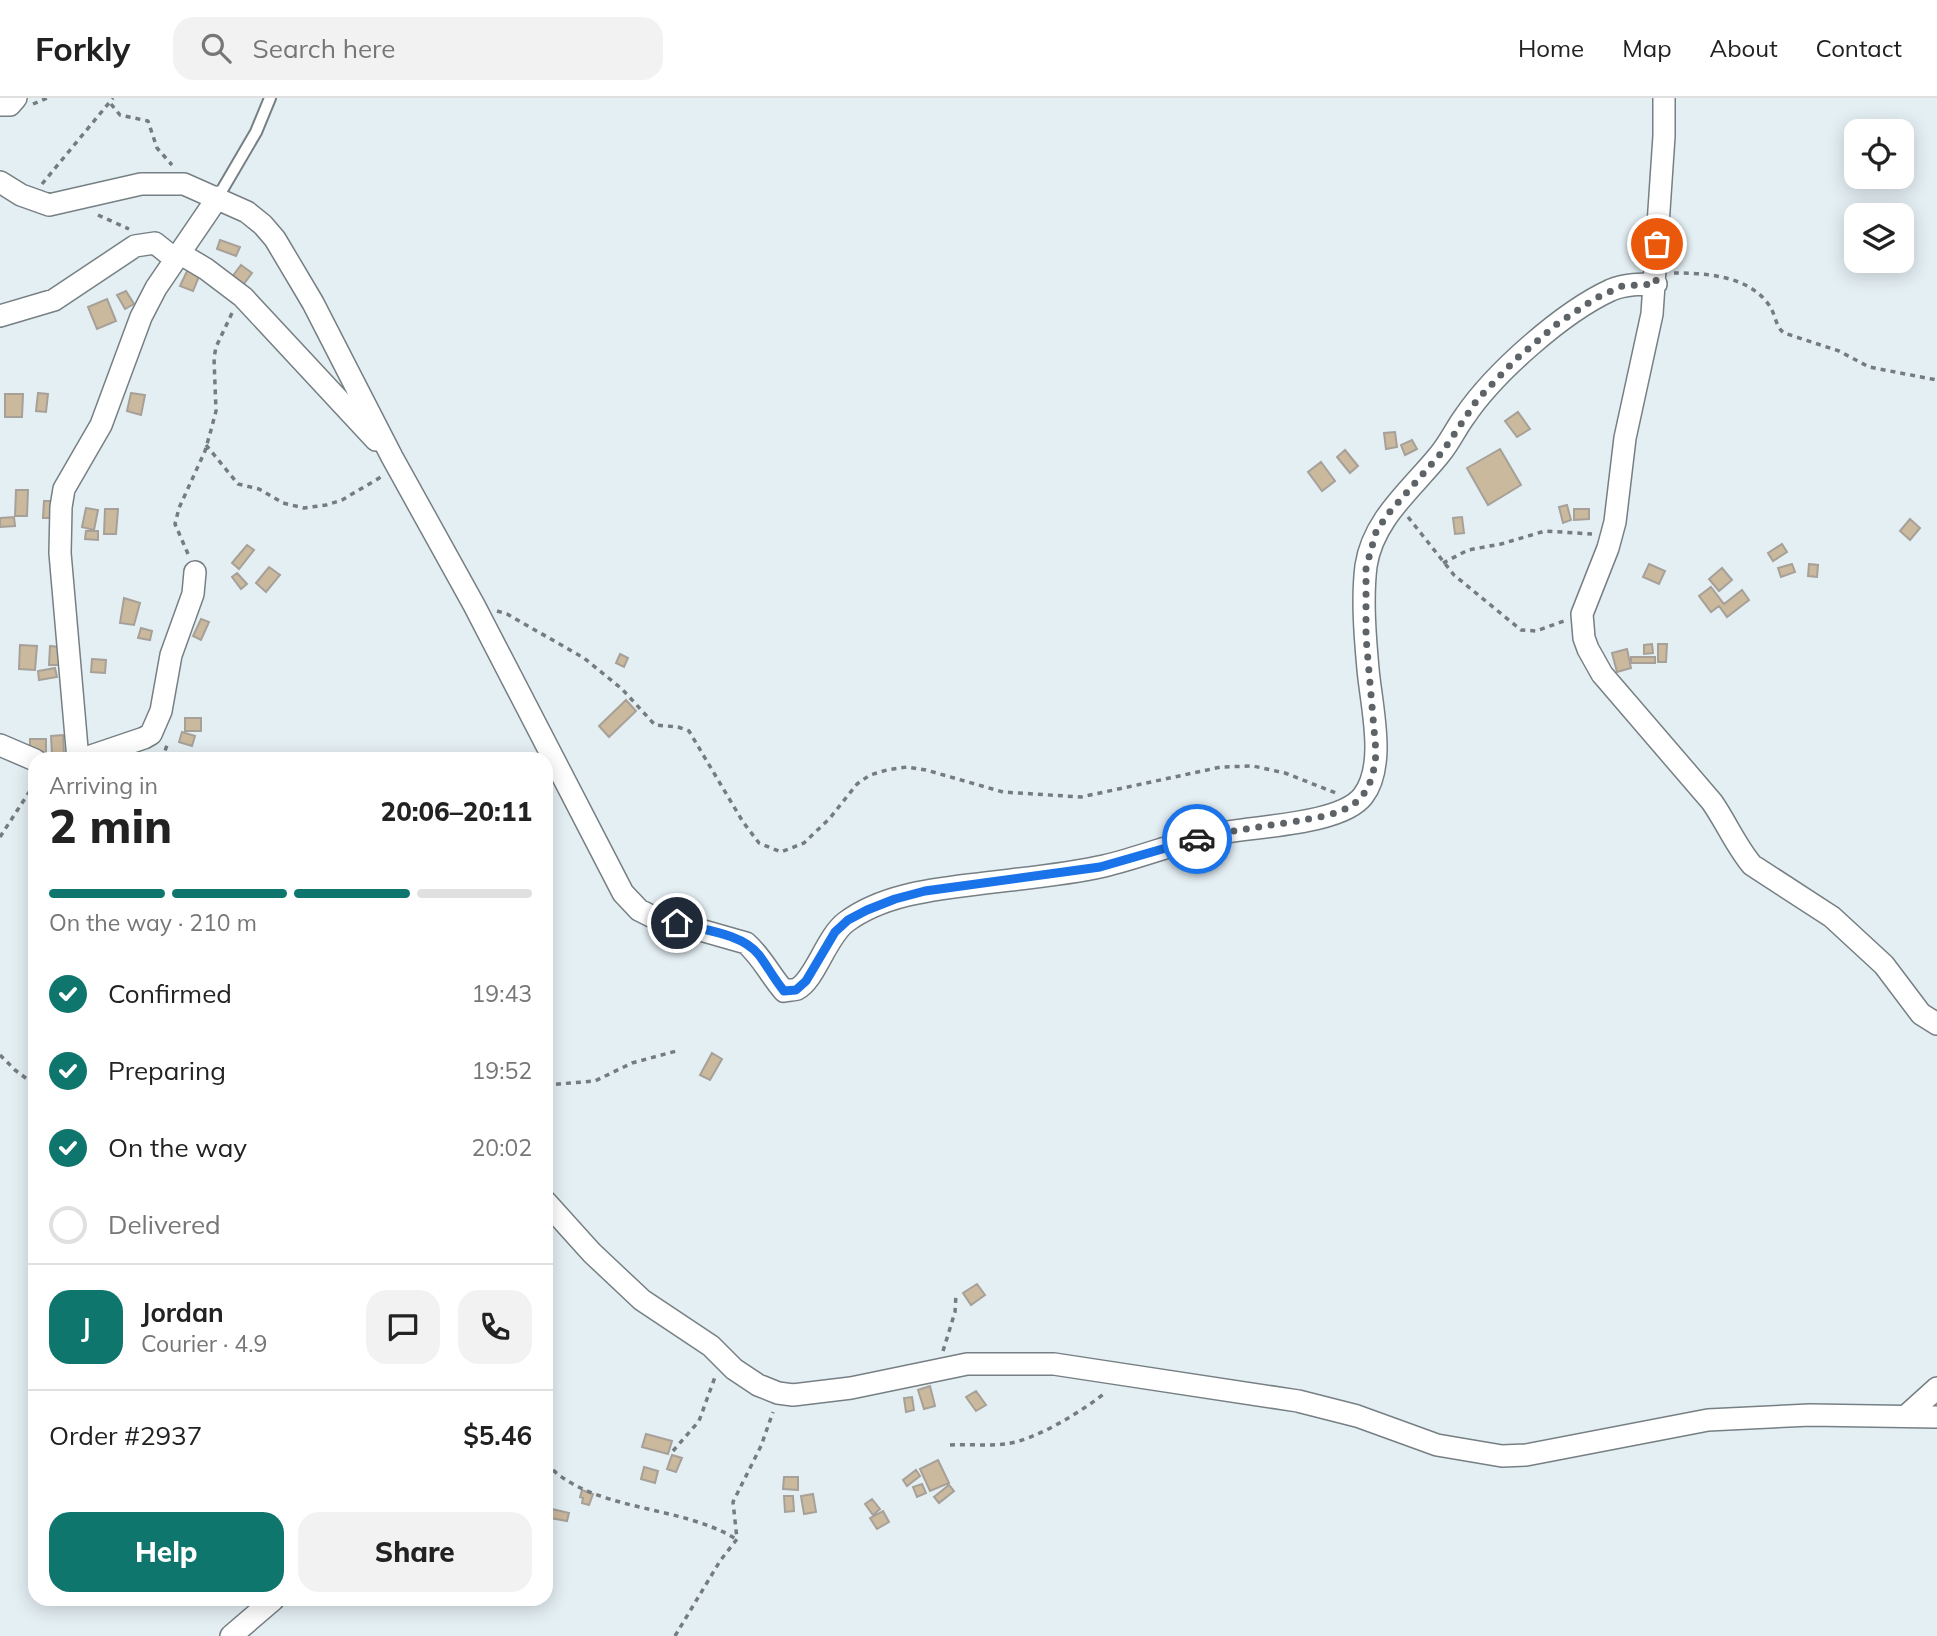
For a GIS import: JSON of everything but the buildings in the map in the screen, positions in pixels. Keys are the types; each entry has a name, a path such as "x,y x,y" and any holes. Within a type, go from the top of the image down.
{"street":[{"path":"0,105 10,105 16,98"},
{"path":"1664,98 1656,278 1647,346 1625,438 1612,534 1582,614 1584,638 1595,663 1712,802 1747,859 1832,917 1884,965 1921,1014 1937,1024"},
{"path":"0,182 49,205 141,184 184,184 247,212 263,225 275,239 313,303 550,752"},
{"path":"77,752 60,553 64,489 102,425 141,317 177,256 218,197"},
{"path":"0,316 54,300 135,246 155,243 206,269 243,297 395,462"},
{"path":"553,758 623,894 639,910 651,916 746,943 758,954 784,991 796,990 806,981 835,932 848,920 895,899 925,891 1100,867 1215,834 1334,815 1356,804 1366,793 1376,752 1366,637 1366,568 1376,532 1398,502 1443,451 1490,384 1546,333 1611,290 1656,278"},
{"path":"102,752 151,734 162,711 171,655 193,594 195,572"},
{"path":"0,745 28,757"},
{"path":"553,1210 576,1237 642,1300 711,1346 758,1385 778,1393 793,1395 851,1388 967,1364 1054,1364 1298,1401 1357,1416 1437,1445 1502,1456 1526,1455 1708,1420 1762,1415 1937,1417"},
{"path":"1906,1416 1937,1388"},
{"path":"231,1636 266,1606"}],"lane":[{"path":"218,197 256,132 270,98"}],"path":[{"path":"30,198 113,98"},
{"path":"111,103 120,115 148,121 157,148 178,170 184,184"},
{"path":"66,201 155,243"},
{"path":"1656,278 1695,274 1732,279 1762,297 1773,311 1777,327 1784,334 1839,351 1870,367 1937,380"},
{"path":"195,572 175,524 179,508 206,445 216,411 216,347 230,316 243,297"},
{"path":"206,445 238,484 254,486 283,503 304,508 342,500 395,462"},
{"path":"1398,502 1443,563 1521,630 1536,631 1582,614"},
{"path":"1443,563 1468,550 1545,531 1612,534"},
{"path":"474,605 507,614 584,658 622,690 655,725 689,731 759,844 781,852 804,843 830,818 857,784 879,772 907,767 1003,792 1081,797 1222,767 1253,766 1304,779 1356,804"},
{"path":"0,837 28,794"},
{"path":"553,1084 595,1081 632,1063 680,1050"},
{"path":"0,1055 28,1080"},
{"path":"932,1371 947,1343 955,1312 956,1294"},
{"path":"673,1451 699,1421 715,1376 727,1362"},
{"path":"950,1446 1006,1444 1044,1431 1080,1411 1126,1374"},
{"path":"675,1636 720,1561 737,1539 733,1502 761,1446 778,1393"},
{"path":"553,1470 607,1498 712,1526 737,1539"}],"way so far":[{"path":"1197,839 1334,815 1356,804 1366,793 1375,767 1376,752 1366,637 1366,568 1376,532 1387,515 1443,451 1477,400 1515,360 1557,324 1596,298 1622,286 1656,284 1657,244"}],"route":[{"path":"677,923 746,943 758,954 784,991 796,990 806,981 835,932 848,920 895,899 925,891 1100,867 1197,839"}]}
